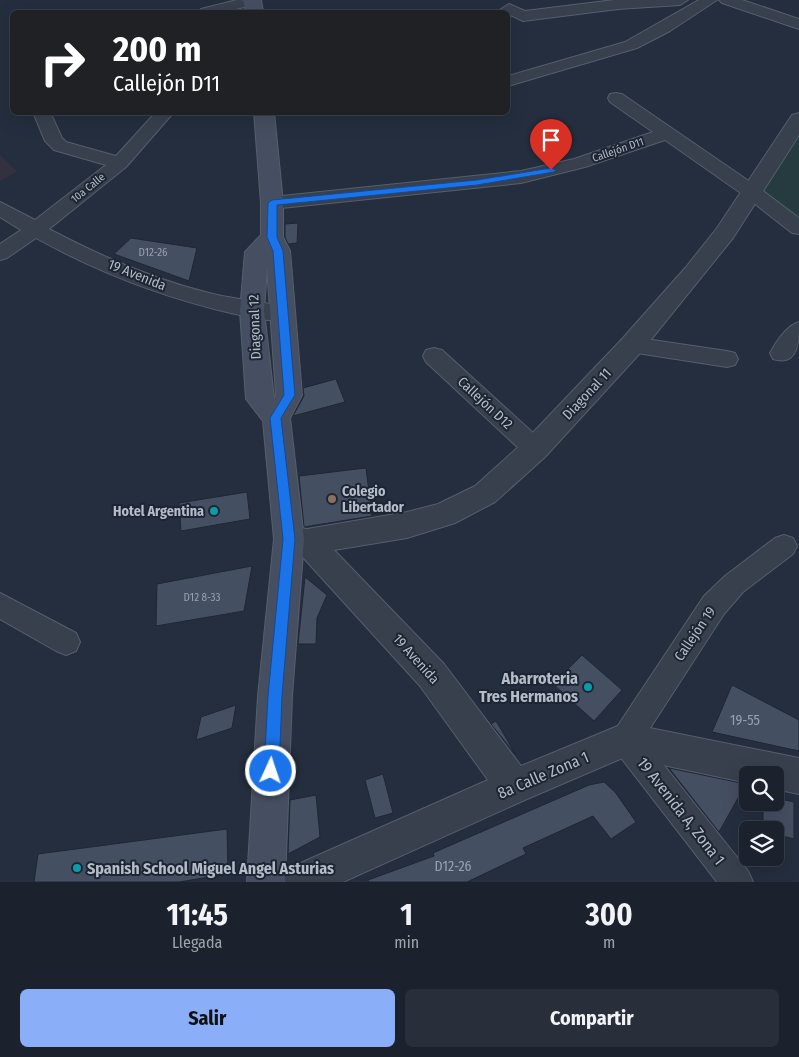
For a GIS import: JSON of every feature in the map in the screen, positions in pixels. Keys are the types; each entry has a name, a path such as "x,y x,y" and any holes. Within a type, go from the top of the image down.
{"main road":[{"name":"Diagonal 12","path":"264,115 272,203 272,237 278,251 289,395 276,418 259,399 252,311 256,252 272,237"},
{"path":"266,882 275,696 298,540 276,418"}],"street":[{"path":"509,9 523,16 614,2 680,0"},
{"path":"510,80 631,45 710,0"},
{"path":"728,0 799,24"},
{"path":"218,10 253,4"},
{"path":"616,98 752,192 799,228"},
{"path":"42,115 54,141 60,146 120,163"},
{"name":"10a Calle","path":"0,253 35,230 120,163 163,115"},
{"name":"Diagonal 11","path":"298,540 407,525 445,514 484,494 535,449 632,345 711,252 799,119"},
{"name":"Callejón D11","path":"272,203 521,177 578,163 667,133"},
{"name":"19 Avenida","path":"0,208 35,230 120,269 185,294 252,311 284,314"},
{"path":"780,354 799,330"},
{"path":"632,345 727,359"},
{"name":"Callejón D12","path":"434,356 535,449"},
{"name":"19 Avenida","path":"298,540 432,674 514,786"},
{"name":"Callejón 19","path":"625,740 714,605 734,584 784,546"},
{"path":"0,605 66,642"},
{"path":"625,740 799,776"},
{"name":"8a Calle Zona 1","path":"300,882 514,786 625,740"},
{"name":"19 Avenida A, Zona 1","path":"625,740 737,882"}],"shaded area":[{"path":"0,155 17,172 0,181"}],"green space":[{"path":"799,133 799,226 760,197"}],"building":[{"path":"298,223 297,243 288,244 285,237 285,224"},
{"path":"131,238 197,248 189,281 114,254"},
{"path":"336,379 345,402 293,416 304,396 303,388"},
{"name":"Colegio Libertador","path":"366,468 372,516 304,527 299,476"},
{"name":"Hotel Argentina","path":"247,492 250,519 181,531 179,503"},
{"path":"252,566 244,611 156,626 157,584"},
{"path":"305,577 327,595 317,618 316,644 298,644"},
{"name":"Abarroteria Tres Hermanos","path":"582,655 622,690 594,721 553,684"},
{"path":"732,685 799,720 799,751 712,732"},
{"path":"236,705 232,728 196,740 201,717"},
{"path":"496,721 516,755 491,724"},
{"path":"669,768 739,783 739,796 719,832"},
{"path":"383,774 393,813 375,818 365,780"},
{"path":"604,782 615,792 636,822 611,839 593,816 523,848 526,854 467,882 368,882 368,880 434,856 433,853 589,785"},
{"path":"316,795 320,837 288,854 290,800"},
{"path":"784,800 794,802 794,839 784,836 784,821 763,821 763,811 784,811"},
{"path":"227,829 228,874 179,882 34,882 38,854"}],"place":[{"name":"Colegio Libertador","path":"332,499"},
{"name":"Hotel Argentina","path":"214,511"},
{"name":"Abarroteria Tres Hermanos","path":"588,687"},
{"name":"Spanish School Miguel Angel Asturias","path":"77,868"}],"route":[{"path":"271,771 275,696 289,539 276,418 289,395 278,251 272,237 272,203 477,183 521,177 551,170"}]}
